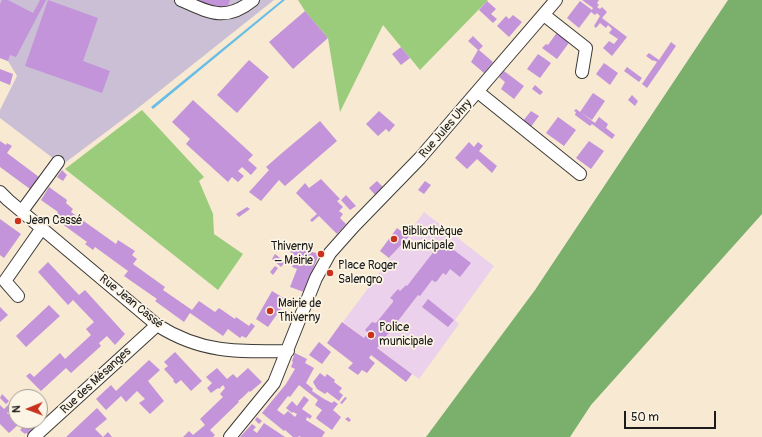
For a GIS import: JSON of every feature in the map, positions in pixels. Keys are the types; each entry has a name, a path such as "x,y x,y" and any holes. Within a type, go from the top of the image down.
{"street":[{"path":"181,0 217,14 229,13 244,8 253,0"},
{"name":"Rue Jules Uhry","path":"230,437 274,384 316,278 330,253 354,226 417,163 556,0"},
{"path":"544,15 586,48 582,72"},
{"path":"478,92 580,174"},
{"path":"22,211 58,162"},
{"name":"Rue Jean Cassé","path":"0,192 157,325 170,333 189,342 217,349 242,352 288,351"},
{"path":"18,296 5,281 42,228"},
{"name":"Rue des Mésanges","path":"34,437 157,325"}],"shaded area":[{"path":"0,0 274,0 138,108 62,165 0,118 0,110 17,76 8,61 0,58"},
{"path":"424,212 494,266 455,320 459,324 419,379 343,322"}],"green space":[{"path":"298,0 488,0 420,70 383,25 340,112 328,38 305,11"},
{"path":"728,0 762,0 762,214 591,405 570,437 426,437 535,290"},
{"path":"142,110 204,177 199,181 213,214 214,234 243,254 218,290 65,169"}],"water":[{"path":"282,0 285,0 153,109 151,107"}],"building":[{"path":"2,0 8,0 33,13 40,0 46,0 16,57 10,55 8,61 0,58 0,4"},
{"path":"48,0 98,18 83,61 110,71 102,93 25,66"},
{"path":"197,0 230,0 226,10 218,7 217,9"},
{"path":"582,0 599,0 597,3 599,5 597,7 600,9 602,7 607,12 602,18 627,37 612,56 603,48 609,41 614,44 618,39 609,33 612,29 608,25 606,28 600,23 596,28 594,26 600,16 597,13 595,15 591,12 579,28 567,18 580,1 592,10 593,8"},
{"path":"487,1 496,9 491,14 497,19 493,23 479,10"},
{"path":"305,11 328,38 293,69 269,42"},
{"path":"513,15 522,22 509,37 497,26 506,16 509,19"},
{"path":"558,31 571,40 557,59 542,48 546,44 548,45"},
{"path":"473,36 483,46 479,50 493,62 484,73 471,62 478,50 468,41"},
{"path":"671,42 676,46 647,88 642,84 657,62 646,56 649,53 659,60"},
{"path":"401,47 410,58 401,65 392,54"},
{"path":"538,54 551,63 540,78 527,69"},
{"path":"249,60 269,77 237,113 217,95"},
{"path":"604,63 618,73 610,85 596,74"},
{"path":"627,67 642,78 639,82 624,71"},
{"path":"0,69 13,74 10,85 0,81"},
{"path":"504,71 524,86 514,99 501,89 505,82 499,77"},
{"path":"535,85 543,92 540,95 532,89"},
{"path":"593,93 605,101 592,120 580,112"},
{"path":"632,95 638,101 635,106 628,100"},
{"path":"193,100 253,155 248,160 257,168 251,175 242,167 238,171 244,176 238,182 232,177 228,182 186,144 190,139 172,122"},
{"path":"576,109 595,123 599,117 608,124 606,128 615,135 612,139 592,124 590,126 575,115 576,112 574,111"},
{"path":"379,111 395,125 389,132 386,129 378,136 366,124"},
{"path":"531,111 539,116 530,128 522,122"},
{"path":"558,117 576,130 564,146 546,133"},
{"path":"320,121 337,141 285,186 279,180 261,201 249,192 269,170 266,167"},
{"path":"0,141 6,145 7,143 12,146 7,153 39,177 30,189 0,167"},
{"path":"589,141 604,151 591,169 576,158"},
{"path":"469,142 474,147 478,142 483,146 479,151 497,166 492,173 477,159 467,169 455,158"},
{"path":"62,170 67,175 63,181 57,177"},
{"path":"321,179 340,199 337,201 343,207 339,211 343,214 340,218 346,224 337,234 319,216 312,222 310,220 317,214 296,193 305,183 309,188"},
{"path":"377,181 384,188 376,196 369,188"},
{"path":"425,181 431,185 424,194 418,190"},
{"path":"49,187 67,200 66,203 73,209 71,212 116,244 118,240 135,251 132,255 137,259 133,264 165,287 163,290 192,310 199,301 215,312 219,308 235,319 236,317 249,326 251,323 255,326 246,338 242,336 240,338 228,329 223,336 190,313 184,322 155,301 157,299 124,276 128,271 95,247 93,250 85,244 87,242 54,218 58,212 41,200"},
{"path":"346,195 356,206 350,210 341,200"},
{"path":"247,207 250,209 239,217 236,214"},
{"path":"0,219 21,234 4,258 0,255"},
{"path":"397,228 405,234 408,231 411,234 389,258 380,251"},
{"path":"442,241 471,263 460,277 450,269 446,275 443,273 437,281 435,282 432,280 420,296 418,295 377,348 412,374 406,382 371,355 369,358 375,363 367,373 362,370 358,375 348,368 353,363 327,343 342,322 364,338 368,333 365,330 372,322 376,323 393,302 390,298 398,289 400,291 406,285 407,286"},
{"path":"293,246 319,254 304,292 290,287 297,269 292,267 295,257 293,256 294,254 290,252"},
{"path":"275,254 285,262 281,267 272,259"},
{"path":"48,262 79,295 85,290 125,334 115,345 107,336 99,343 101,346 71,373 66,368 43,389 39,389 26,376 30,373 34,377 60,353 65,359 91,335 86,329 94,322 73,300 68,305 38,272"},
{"path":"275,266 278,268 273,275 270,272"},
{"name":"Mairie de Thiverny","path":"272,291 287,300 268,327 256,319"},
{"path":"428,299 454,320 448,327 422,307"},
{"path":"49,305 60,316 26,347 16,336"},
{"path":"0,307 8,315 0,322"},
{"path":"319,342 331,352 322,364 309,355"},
{"path":"175,352 202,381 191,391 181,380 176,384 164,369 168,366 164,362"},
{"path":"295,353 307,359 305,363 314,368 306,383 313,389 312,391 324,399 332,403 334,401 338,404 333,410 341,417 332,430 318,420 316,418 322,410 315,405 318,400 299,385 277,410 284,415 288,411 295,417 297,414 292,413 286,408 292,401 297,406 304,396 309,400 302,409 312,416 310,419 307,417 306,420 325,432 322,437 293,437 262,413 286,384 295,369 291,367"},
{"path":"149,360 160,370 148,381 164,401 150,414 139,403 145,399 137,391 126,402 121,396 106,410 96,399 111,385 116,391"},
{"path":"217,368 227,379 233,374 237,378 248,368 262,382 238,401 239,402 210,430 215,435 213,437 183,437 189,431 193,435 205,425 200,419 223,397 220,394 225,388 223,385 211,393 207,388 212,383 206,377"},
{"path":"320,373 325,377 327,374 342,388 339,392 343,395 339,401 327,392 325,394 317,389 313,382"},
{"path":"2,394 8,402 6,404 0,398"},
{"path":"345,397 347,398 342,404 340,403"},
{"path":"0,405 4,409 8,405 8,429 13,429 9,433 0,424"},
{"path":"97,408 107,419 95,429 103,437 66,437"},
{"path":"257,417 262,421 259,424 255,420"},
{"path":"348,417 351,420 349,422 345,419"},
{"path":"264,423 285,437 240,437 252,424 256,427 253,430 257,433"},
{"path":"33,429 28,434 25,434 20,430"},
{"path":"108,432 112,437 103,437"}],"place":[{"name":"Jean Cassé","path":"18,221"},
{"name":"Bibliothèque Municipale","path":"394,239"},
{"name":"Thiverny – Mairie","path":"321,254"},
{"name":"Place Roger Salengro","path":"330,273"},
{"name":"Mairie de Thiverny","path":"270,311"},
{"name":"Police municipale","path":"371,335"}]}
